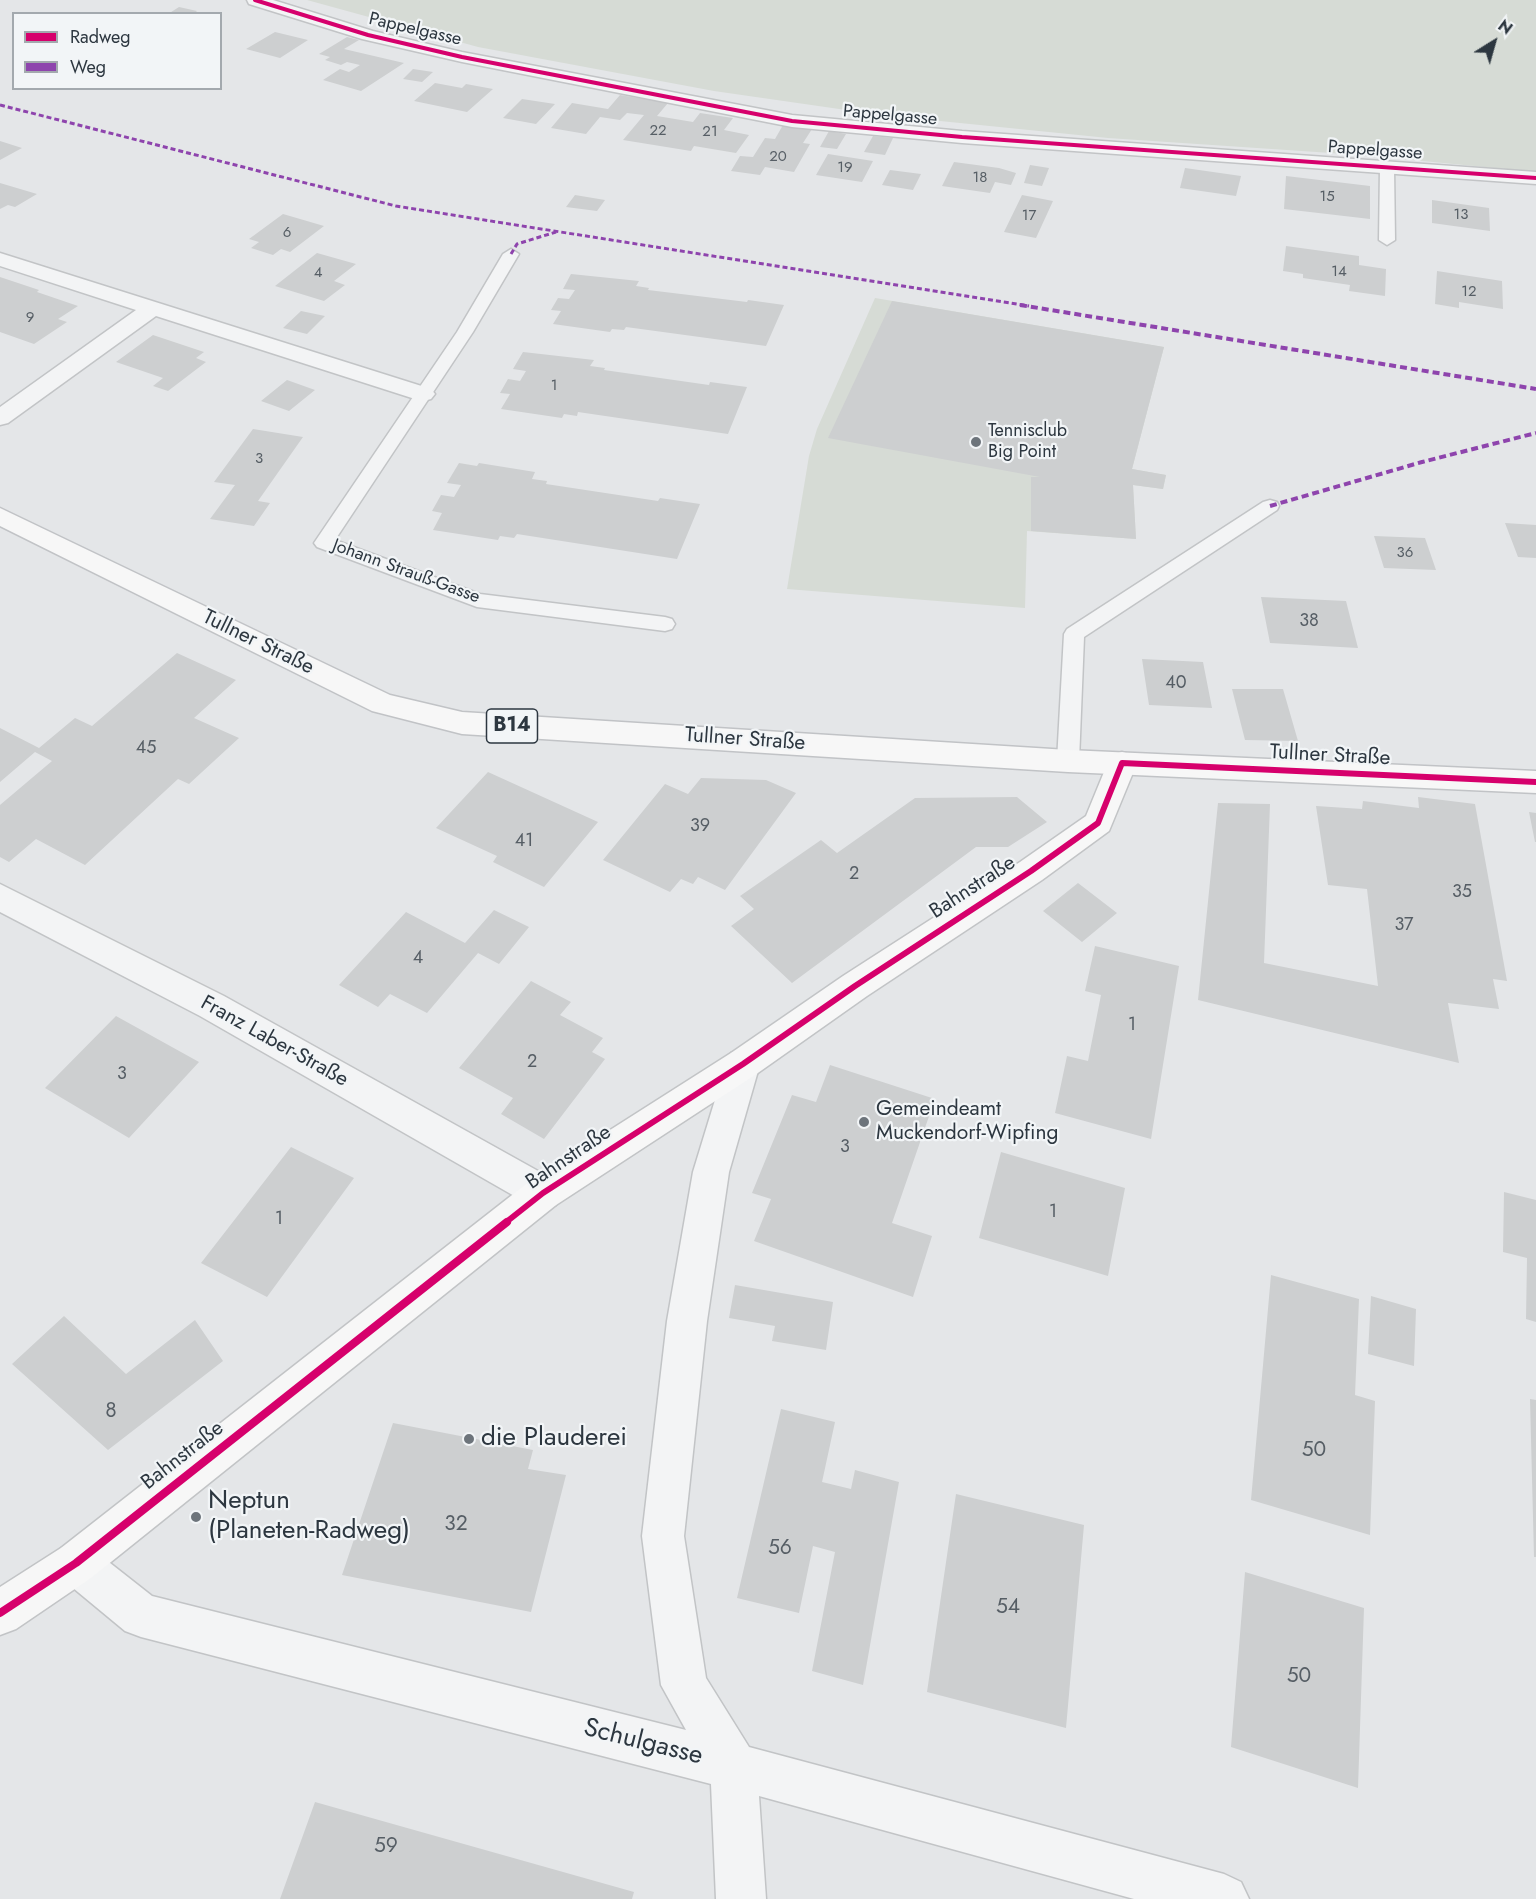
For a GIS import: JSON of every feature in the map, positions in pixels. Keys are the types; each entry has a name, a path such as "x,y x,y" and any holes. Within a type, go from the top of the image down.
{"main road":[{"name":"Tullner Straße","path":"0,516 382,704 462,723 1068,761 1536,782"},
{"name":"Bahnstraße","path":"0,1613 76,1563 543,1193 743,1064 1098,823 1122,763"}],"street":[{"name":"Pappelgasse","path":"255,0 368,35 462,57 792,121 962,137 1536,178"},
{"path":"0,259 423,394"},
{"path":"0,418 153,308"},
{"name":"Franz Laber-Straße","path":"0,897 212,1006 543,1193"},
{"path":"741,1899 734,1766 684,1685 663,1536 687,1322 711,1172 743,1064"},
{"name":"Schulgasse","path":"76,1563 141,1615 734,1766 1224,1899"}],"lane":[{"name":"Pappelgasse","path":"1387,167 1387,240"},
{"name":"Johann Strauß-Gasse","path":"511,254 465,332 324,543 477,600 665,624"},
{"path":"1068,761 1074,634 1270,506"}],"shaded area":[{"path":"307,0 1536,0 1536,172 1361,155 1108,138 881,115 714,91 478,47"},
{"name":"Tennisclub Big Point","path":"875,298 1164,347 1132,469 1166,475 1163,489 1133,485 1136,539 1027,531 1025,608 787,589 809,456 817,429"}],"building":[{"path":"179,7 197,11 196,12 171,12"},
{"path":"275,32 308,40 280,58 246,49"},
{"path":"347,37 359,40 344,49 404,63 361,91 323,80 340,69 349,72 360,65 347,62 341,65 325,60 330,57 319,54"},
{"path":"413,69 433,72 422,82 403,79"},
{"path":"435,83 462,88 466,84 493,89 467,112 414,101"},
{"path":"620,95 668,103 657,116 693,122 700,113 733,118 724,130 749,135 736,153 694,146 691,151 623,140 644,115 627,113 620,120 600,117 586,134 551,128 572,103 608,109"},
{"path":"522,99 555,104 536,124 503,118"},
{"path":"783,125 812,129 803,143 810,144 794,172 765,167 760,175 731,171 740,156 753,157 765,138 775,139"},
{"path":"829,131 846,134 837,149 820,147"},
{"path":"873,136 893,138 885,155 864,152"},
{"path":"0,141 22,148 0,160"},
{"path":"828,154 873,161 862,182 816,175"},
{"path":"954,162 999,168 1016,173 1011,185 995,182 990,193 942,186"},
{"path":"1030,165 1049,168 1042,186 1024,183"},
{"path":"1185,168 1241,176 1236,196 1180,188"},
{"path":"890,170 921,174 913,190 882,185"},
{"path":"1286,176 1370,186 1370,219 1284,209"},
{"path":"0,183 37,194 15,207 8,205 0,209"},
{"path":"575,195 605,200 597,211 566,207"},
{"path":"1022,195 1053,201 1036,238 1004,232"},
{"path":"1432,200 1489,208 1490,231 1432,223"},
{"path":"283,214 324,226 290,252 281,249 273,255 251,248 259,242 249,239"},
{"path":"1286,246 1359,256 1359,265 1386,269 1385,296 1349,291 1350,285 1303,278 1303,274 1283,271"},
{"path":"317,253 356,264 334,281 345,285 324,301 275,286"},
{"path":"1437,271 1502,281 1503,309 1459,302 1459,308 1435,304"},
{"path":"571,274 639,281 636,286 649,288 648,290 784,305 766,346 626,327 624,330 612,329 610,332 553,324 561,311 551,310 558,298 569,299 575,290 563,289"},
{"path":"0,277 78,306 58,319 67,322 34,344 0,332"},
{"path":"892,301 1164,347 1132,469 1166,475 1163,489 1133,485 1136,539 1031,531 1031,477 1040,477 828,438"},
{"path":"301,311 325,316 307,334 283,328"},
{"path":"153,335 204,352 196,358 206,362 168,391 153,386 163,378 116,362"},
{"path":"523,352 594,360 590,366 605,368 604,370 709,385 710,382 747,387 728,434 578,412 577,416 564,414 562,418 501,409 510,394 500,393 508,379 520,381 526,371 513,369"},
{"path":"287,380 315,390 289,411 261,401"},
{"path":"253,429 303,437 258,501 270,503 254,526 210,519 235,485 214,482"},
{"path":"459,463 477,466 479,463 535,472 532,479 547,481 546,484 658,501 660,498 700,504 677,559 517,534 514,538 500,536 498,540 433,530 442,513 432,511 441,495 454,497 461,485 447,483"},
{"path":"1505,523 1536,525 1536,558 1518,557"},
{"path":"1374,536 1425,538 1436,570 1384,568"},
{"path":"1261,597 1346,601 1358,648 1270,643"},
{"path":"177,653 236,680 194,718 239,738 189,784 178,779 85,865 36,839 9,862 0,857 0,805 52,761 35,752 0,782 0,728 39,748 75,718 92,726"},
{"path":"1142,659 1203,662 1212,708 1149,705"},
{"path":"1232,689 1283,689 1298,741 1245,740"},
{"path":"488,772 598,822 544,887 493,862 497,856 436,828"},
{"path":"701,778 766,780 796,793 725,890 698,877 693,884 681,879 670,892 603,860 665,784 688,794"},
{"path":"1017,797 1047,822 1008,847 976,847 792,983 731,926 754,909 740,896 821,840 837,853 915,798"},
{"path":"1418,797 1475,804 1507,981 1493,979 1499,1009 1448,1003 1459,1063 1198,1000 1218,803 1270,804 1264,963 1378,986 1367,889 1328,885 1316,806 1362,809 1363,801 1419,808"},
{"path":"1529,812 1536,813 1536,842 1535,842"},
{"path":"1078,883 1117,913 1082,942 1043,911"},
{"path":"494,910 529,927 499,964 478,953 427,1013 390,994 378,1007 339,985 406,912 465,943"},
{"path":"1095,946 1179,966 1151,1139 1055,1113 1067,1056 1088,1061 1101,995 1085,991"},
{"path":"531,981 571,1002 560,1015 603,1038 592,1052 605,1059 544,1139 501,1114 513,1098 459,1068"},
{"path":"116,1016 199,1062 129,1138 45,1088"},
{"path":"830,1065 935,1099 892,1223 932,1236 913,1297 754,1241 771,1199 752,1193 792,1095 816,1102"},
{"path":"291,1147 354,1178 267,1297 201,1263"},
{"path":"1001,1152 1125,1188 1108,1276 979,1238"},
{"path":"1504,1192 1536,1200 1536,1322 1526,1319 1527,1258 1503,1252"},
{"path":"1271,1275 1359,1299 1355,1395 1375,1401 1370,1535 1251,1500"},
{"path":"735,1285 833,1302 826,1350 772,1341 775,1326 729,1318"},
{"path":"1371,1296 1416,1309 1414,1366 1368,1354"},
{"path":"64,1316 126,1374 195,1320 223,1361 108,1450 12,1364"},
{"path":"1530,1399 1536,1400 1536,1557 1534,1557"},
{"path":"781,1409 835,1422 822,1482 851,1489 855,1470 899,1482 863,1685 812,1671 835,1552 813,1546 799,1613 737,1598"},
{"path":"393,1423 533,1450 528,1469 566,1475 531,1612 342,1575"},
{"path":"956,1494 1084,1525 1066,1728 927,1692"},
{"path":"1245,1572 1364,1608 1358,1788 1231,1747"},
{"path":"315,1802 634,1892 632,1899 280,1899"}],"marked path":[{"path":"0,105 396,206 803,269 1536,389"},
{"path":"511,254 517,244 556,232"},
{"path":"1270,506 1422,462 1536,433"}],"cycle path":[{"path":"255,0 368,35 462,57 792,121 962,137 1536,178"},
{"path":"0,1613 76,1563 543,1193 743,1064 855,986 1031,871 1098,823 1122,763 1536,782"}],"place":[{"name":"Tennisclub Big Point","path":"976,442"},
{"name":"Gemeindeamt Muckendorf-Wipfing","path":"864,1122"},
{"name":"die Plauderei","path":"469,1439"},
{"name":"Neptun (Planeten-Radweg)","path":"196,1517"}]}
